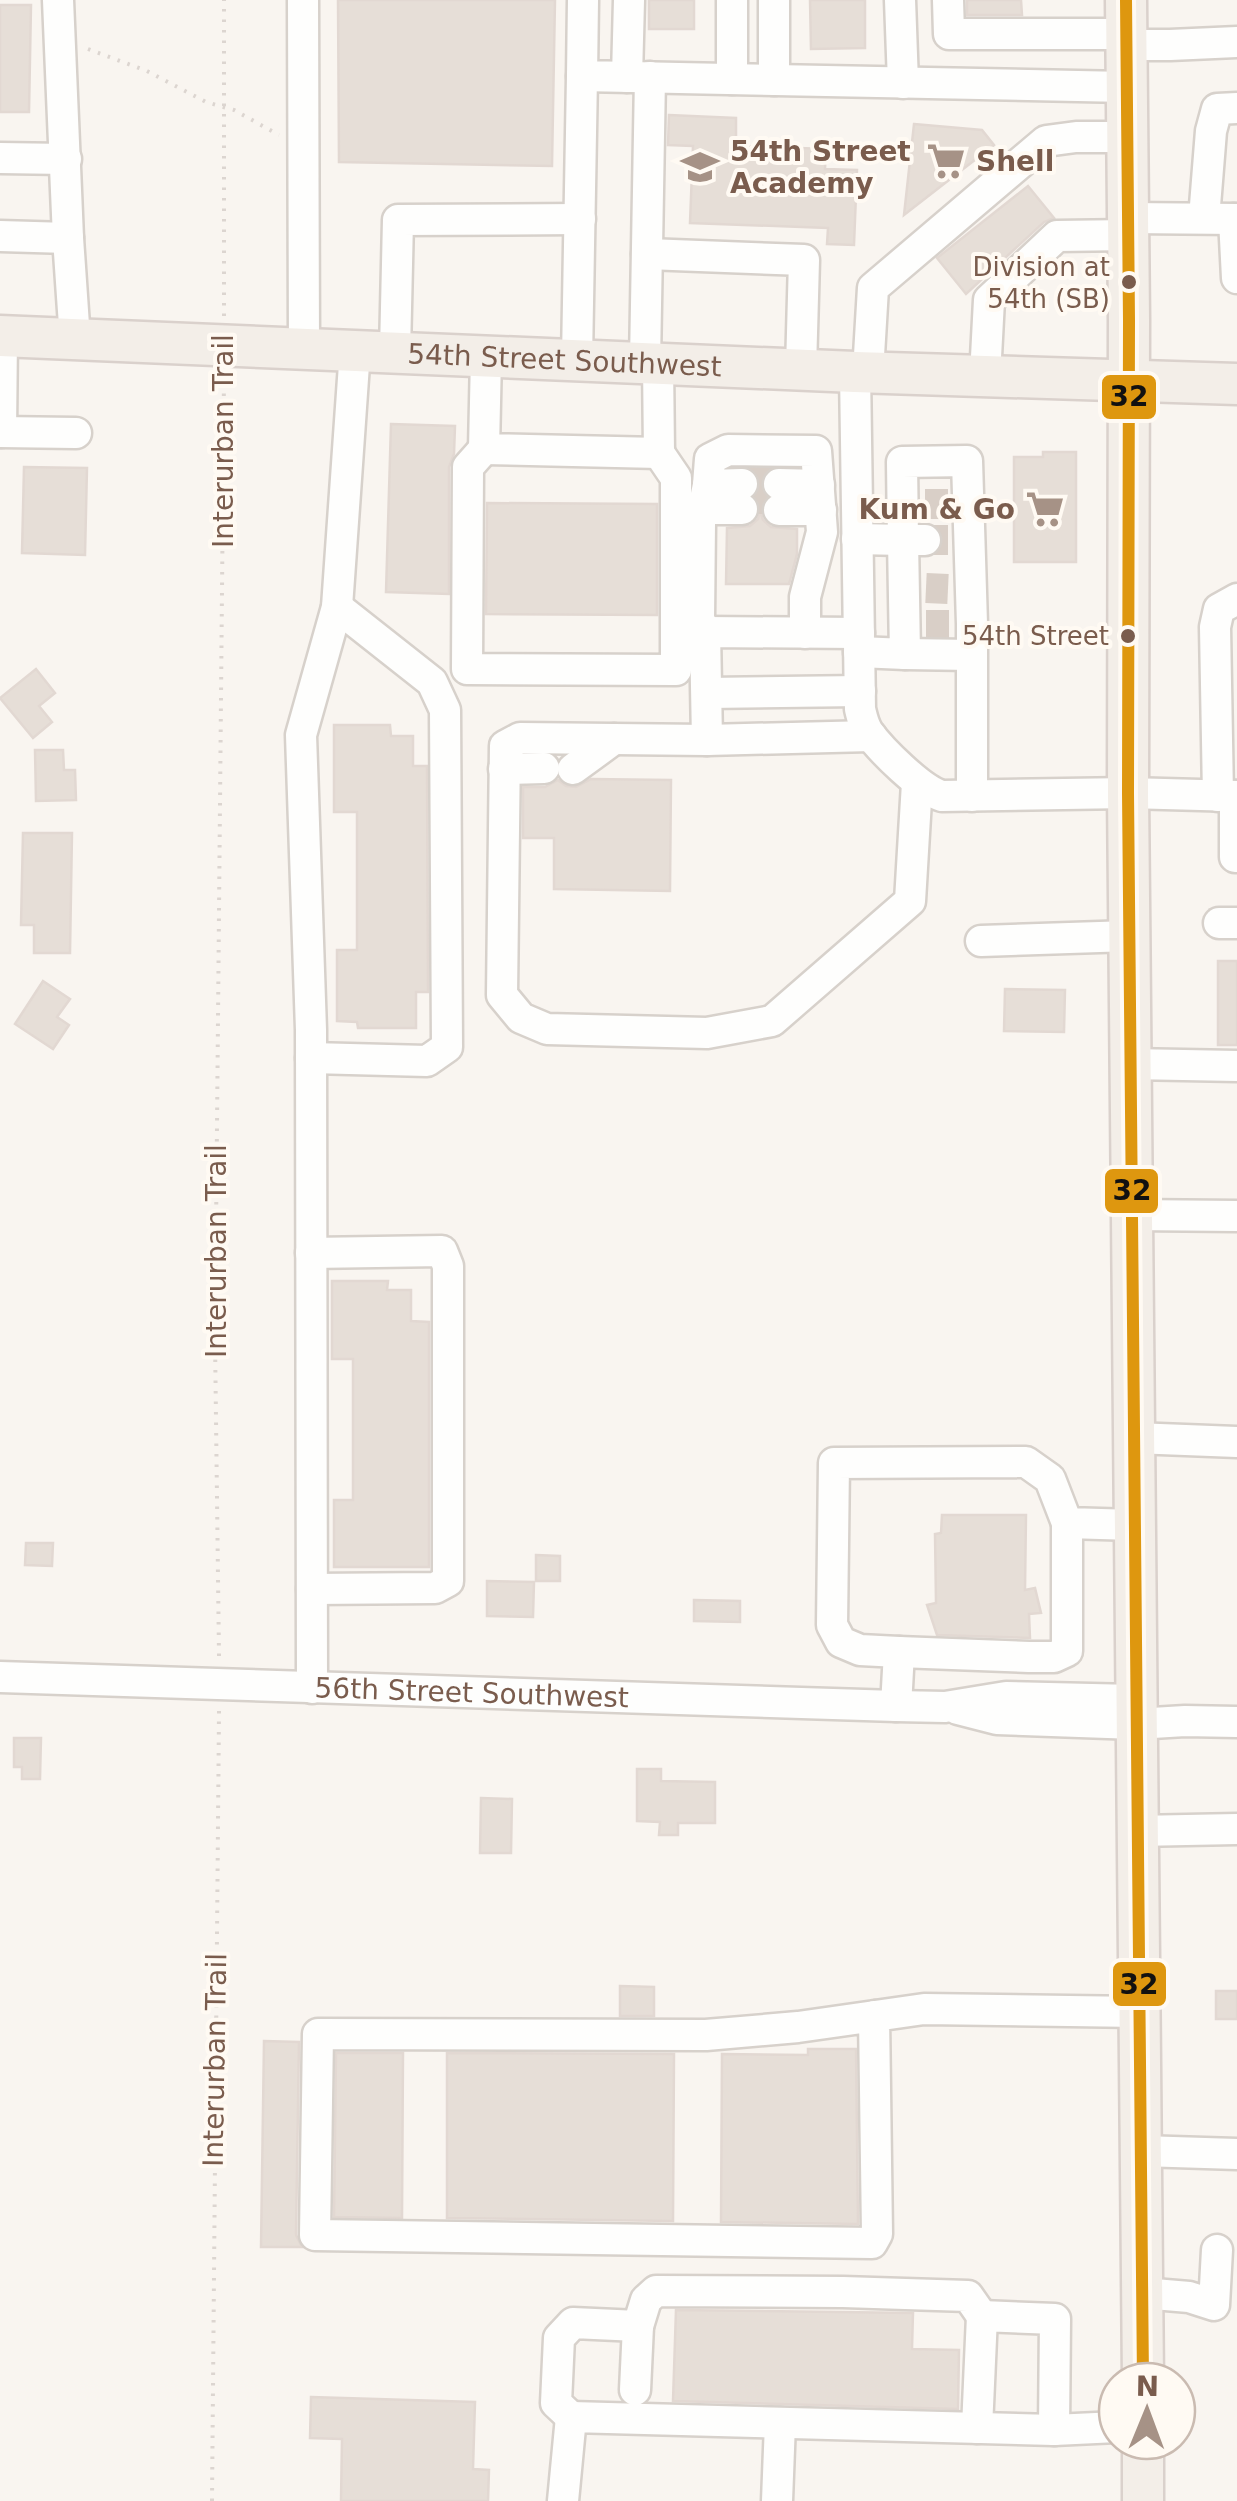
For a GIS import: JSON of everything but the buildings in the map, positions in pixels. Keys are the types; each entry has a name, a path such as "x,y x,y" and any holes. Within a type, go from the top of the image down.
{"main road":[{"path":"1126,26 1128,793 1142,2361"},
{"name":"54th Street Southwest","path":"1,336 1237,384"},
{"path":"1143,2461 1143,2501"}],"street":[{"path":"58,0 75,340"},
{"path":"303,0 304,349"},
{"path":"577,360 583,0"},
{"path":"486,356 484,448 468,467 468,669 676,670 676,478 659,453 639,77 629,0"},
{"path":"732,0 732,79"},
{"path":"774,0 774,80"},
{"path":"900,0 904,83"},
{"path":"948,0 949,34 1126,26 1170,45 1237,42"},
{"path":"582,76 1127,87"},
{"path":"1237,108 1216,109 1210,131 1237,278"},
{"path":"1128,137 1076,137 1046,142 874,288 861,372 858,539 862,720 871,736 917,783 942,796 1230,796"},
{"path":"0,158 66,159"},
{"path":"312,1688 311,1058 301,735 337,608 398,220 580,218"},
{"path":"985,376 989,300 1058,236 1225,219"},
{"path":"0,236 68,238"},
{"path":"647,254 804,260 801,369"},
{"path":"1,336 1,432 76,433"},
{"path":"484,448 659,453"},
{"path":"707,740 708,692 704,632 699,619 700,523 710,459 728,450 816,451 822,532 805,597 805,633"},
{"path":"706,490 742,490"},
{"path":"819,490 779,490 819,490"},
{"path":"938,635 937,563 936,504 938,635 972,796"},
{"path":"858,539 937,563"},
{"path":"1237,599 1219,609 1226,627 1230,796 1237,857"},
{"path":"311,1058 427,1061 446,1047 445,710 432,682 337,608"},
{"path":"704,632 805,633 859,642 938,635"},
{"path":"708,692 860,691"},
{"path":"871,736 707,740 520,738 504,746 502,995 521,1018 547,1029 707,1033 772,1022 910,900 917,783"},
{"path":"504,769 558,769 614,739"},
{"path":"981,941 1130,936"},
{"path":"1130,1064 1237,1066"},
{"path":"1132,1215 1237,1216"},
{"path":"312,1253 442,1251 448,1266 448,1580 435,1588 312,1589"},
{"path":"1134,1438 1237,1442"},
{"path":"1026,1462 1050,1479 1068,1524 1066,1651 1054,1657 899,1652 860,1650 840,1642 832,1625 834,1463 1026,1462"},
{"path":"1068,1524 1134,1524"},
{"path":"896,1706 899,1652"},
{"name":"56th Street Southwest","path":"0,1677 896,1706 964,1705 998,1697 1185,1721 1237,1722"},
{"path":"1136,1831 1237,1829"},
{"path":"874,2016 877,2234 872,2242 315,2235 318,2034 706,2035 924,2009 1140,2012"},
{"path":"1140,2151 1237,2154"},
{"path":"1142,2292 1226,2306 1217,2250"},
{"path":"635,2390 638,2326 646,2300 656,2292 968,2296 982,2316 977,2428"},
{"path":"982,2316 1055,2319 1054,2430"},
{"path":"638,2326 573,2323 559,2338 556,2403 572,2417 1097,2429"},
{"path":"563,2501 572,2417"},
{"path":"778,2501 780,2423"}],"path":[{"name":"Interurban Trail","path":"212,2501 219,1684 215,1340 224,0"},
{"path":"60,39 146,70 206,102 224,105 279,134 304,156"}],"tunnel":[{"path":"742,469 779,469"},
{"path":"742,499 779,499"},
{"path":"925,504 948,504"},
{"path":"925,540 948,540"},
{"path":"926,588 948,589"},
{"path":"926,625 949,625"}],"transit line":[{"name":"32","path":"1126,0 1128,793 1143,2361"}],"place":[{"name":"Shell","path":"946,161"},
{"name":"54th Street Academy","path":"700,167"},
{"name":"Division at 54th (SB)","path":"1129,282"},
{"name":"Kum & Go","path":"1045,509"},
{"name":"54th Street","path":"1128,636"}]}
